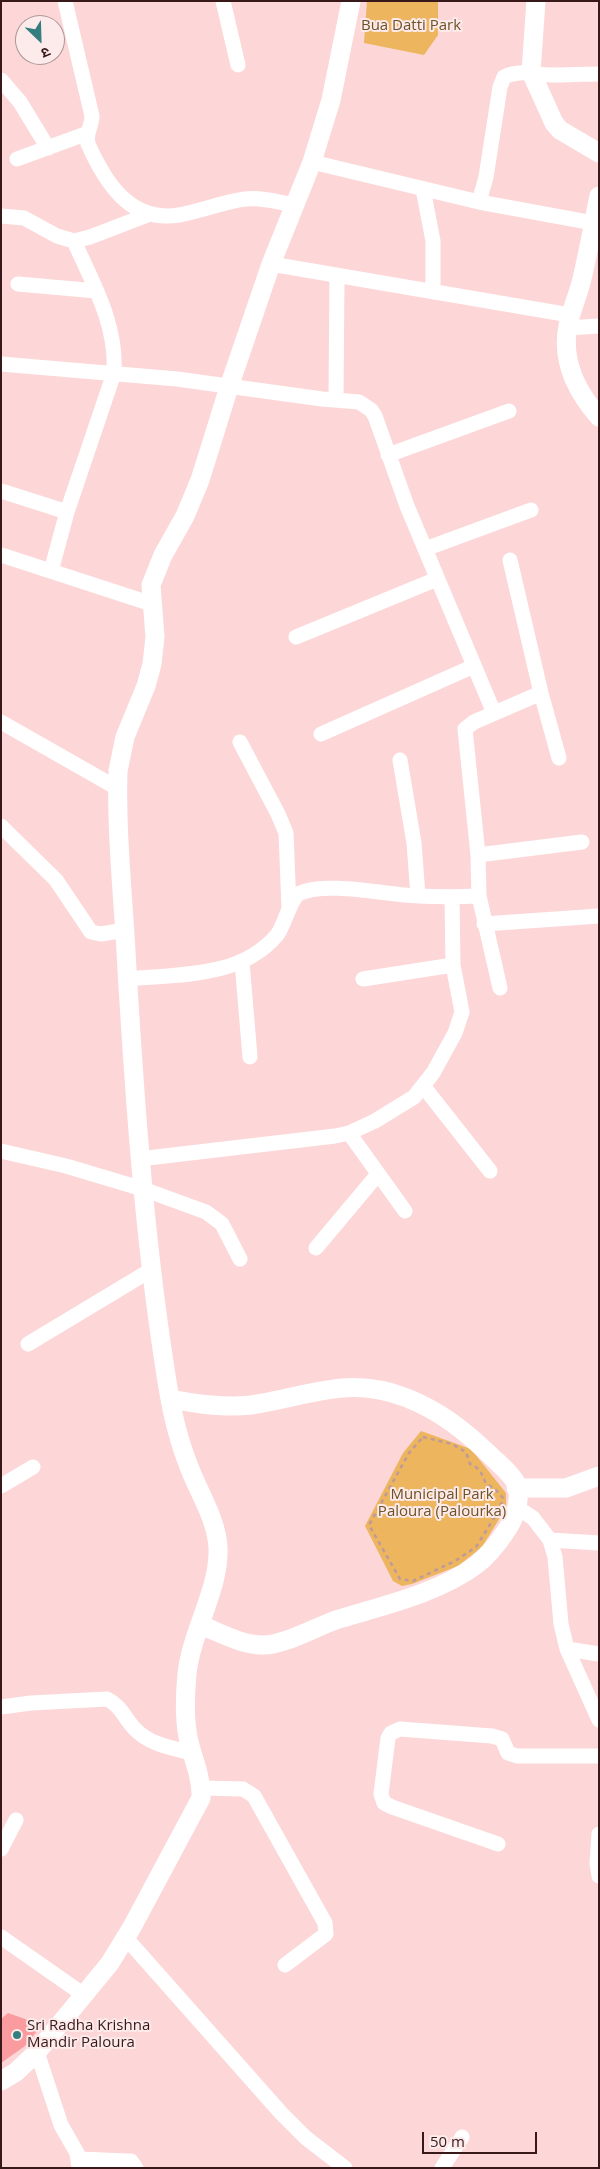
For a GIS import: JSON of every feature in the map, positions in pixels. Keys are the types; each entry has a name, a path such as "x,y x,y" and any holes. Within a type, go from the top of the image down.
{"street":[{"path":"65,1 92,116 92,123 86,139 114,191 124,201 138,210 164,216 178,215 244,199 269,200 294,205"},
{"path":"223,1 238,65"},
{"path":"1,2082 16,2072 37,2052 110,1963 126,1938 201,1798 202,1788 192,1753 185,1713 187,1672 190,1653 216,1573 218,1550 211,1515 189,1467 181,1444 170,1399 151,1270 139,1159 117,788 118,771 125,737 146,686 152,664 155,638 151,585 197,488 271,264 312,162 331,100 351,1"},
{"path":"536,1 531,72 554,123 560,130 599,153"},
{"path":"479,202 486,177 502,81 508,75 531,72 548,75 599,74"},
{"path":"1,80 20,102 48,148"},
{"path":"17,159 88,133"},
{"path":"312,162 479,202 596,224"},
{"path":"423,189 434,241 433,292"},
{"path":"599,196 596,224 569,322 566,347 568,363 585,402 599,417"},
{"path":"1,216 24,218 57,236 74,241 90,237 150,214"},
{"path":"51,571 67,512 114,373 115,354 111,328 97,291 74,241"},
{"path":"271,264 433,292 569,322 599,326"},
{"path":"336,399 337,276"},
{"path":"18,284 97,291"},
{"path":"1,364 196,381 322,399 359,402 372,410 425,549 494,713"},
{"path":"388,455 510,411"},
{"path":"1,491 67,512"},
{"path":"425,549 531,510"},
{"path":"1,555 152,604"},
{"path":"510,560 541,693 559,758"},
{"path":"296,637 438,579"},
{"path":"321,734 474,666"},
{"path":"500,988 479,896 478,855 465,729 468,725 541,693"},
{"path":"1,722 117,788"},
{"path":"240,742 286,833 289,912"},
{"path":"400,760 414,842 418,896"},
{"path":"1,826 56,880 91,932 101,934 125,930"},
{"path":"478,855 582,842"},
{"path":"128,979 215,970 242,962 265,948 278,934 294,898 300,893 325,889 418,896 479,896"},
{"path":"139,1159 349,1133 403,1106 424,1087 455,1032 462,1012 454,965 452,897"},
{"path":"484,924 599,916"},
{"path":"242,962 250,1058"},
{"path":"363,979 454,965"},
{"path":"424,1087 490,1172"},
{"path":"349,1133 405,1210"},
{"path":"2,1151 66,1166 143,1189 206,1212 216,1218 226,1231 240,1259"},
{"path":"316,1248 378,1174"},
{"path":"28,1344 151,1270"},
{"path":"170,1399 205,1406 232,1406 345,1387 365,1387 384,1391 407,1398 453,1422 496,1461 513,1479 516,1488 518,1508 513,1522 491,1552 476,1566 453,1579 424,1591 326,1623 273,1644 246,1643 200,1625"},
{"path":"1,1486 33,1467"},
{"path":"516,1488 566,1488 599,1476"},
{"path":"518,1508 533,1518 550,1540 556,1557 561,1624 567,1649 599,1720"},
{"path":"550,1540 599,1543"},
{"path":"567,1649 599,1654"},
{"path":"1,1707 31,1703 107,1699 115,1703 133,1727 145,1737 158,1744 192,1753"},
{"path":"498,1844 384,1803 381,1794 388,1738 391,1733 400,1730 492,1736 502,1739 508,1753 517,1756 599,1756"},
{"path":"202,1788 243,1789 254,1796 325,1923 326,1934 286,1966"},
{"path":"1,1849 16,1820"},
{"path":"599,1834 597,1863 599,1876"},
{"path":"1,1936 84,1995"},
{"path":"126,1938 293,2126 345,2168"},
{"path":"37,2052 61,2125 79,2163 132,2161 136,2168"},
{"path":"442,2168 462,2137"}],"path":[{"path":"423,1437 452,1444 466,1452 470,1464 476,1466 486,1484 494,1488 503,1498 499,1510 476,1547 455,1561 413,1581 400,1579 368,1524 409,1453 423,1437"}],"green space":[{"name":"Bua Datti Park","path":"367,1 438,1 438,35 424,55 364,43"},
{"name":"Municipal Park Paloura (Palourka)","path":"421,1431 471,1449 506,1493 506,1505 482,1547 458,1566 402,1586 393,1581 365,1526 403,1453"}],"building":[{"name":"Sri Radha Krishna Mandir Paloura","path":"8,2013 42,2025 25,2046 1,2063 1,2019"}],"place":[{"name":"Sri Radha Krishna Mandir Paloura","path":"17,2035"}]}
